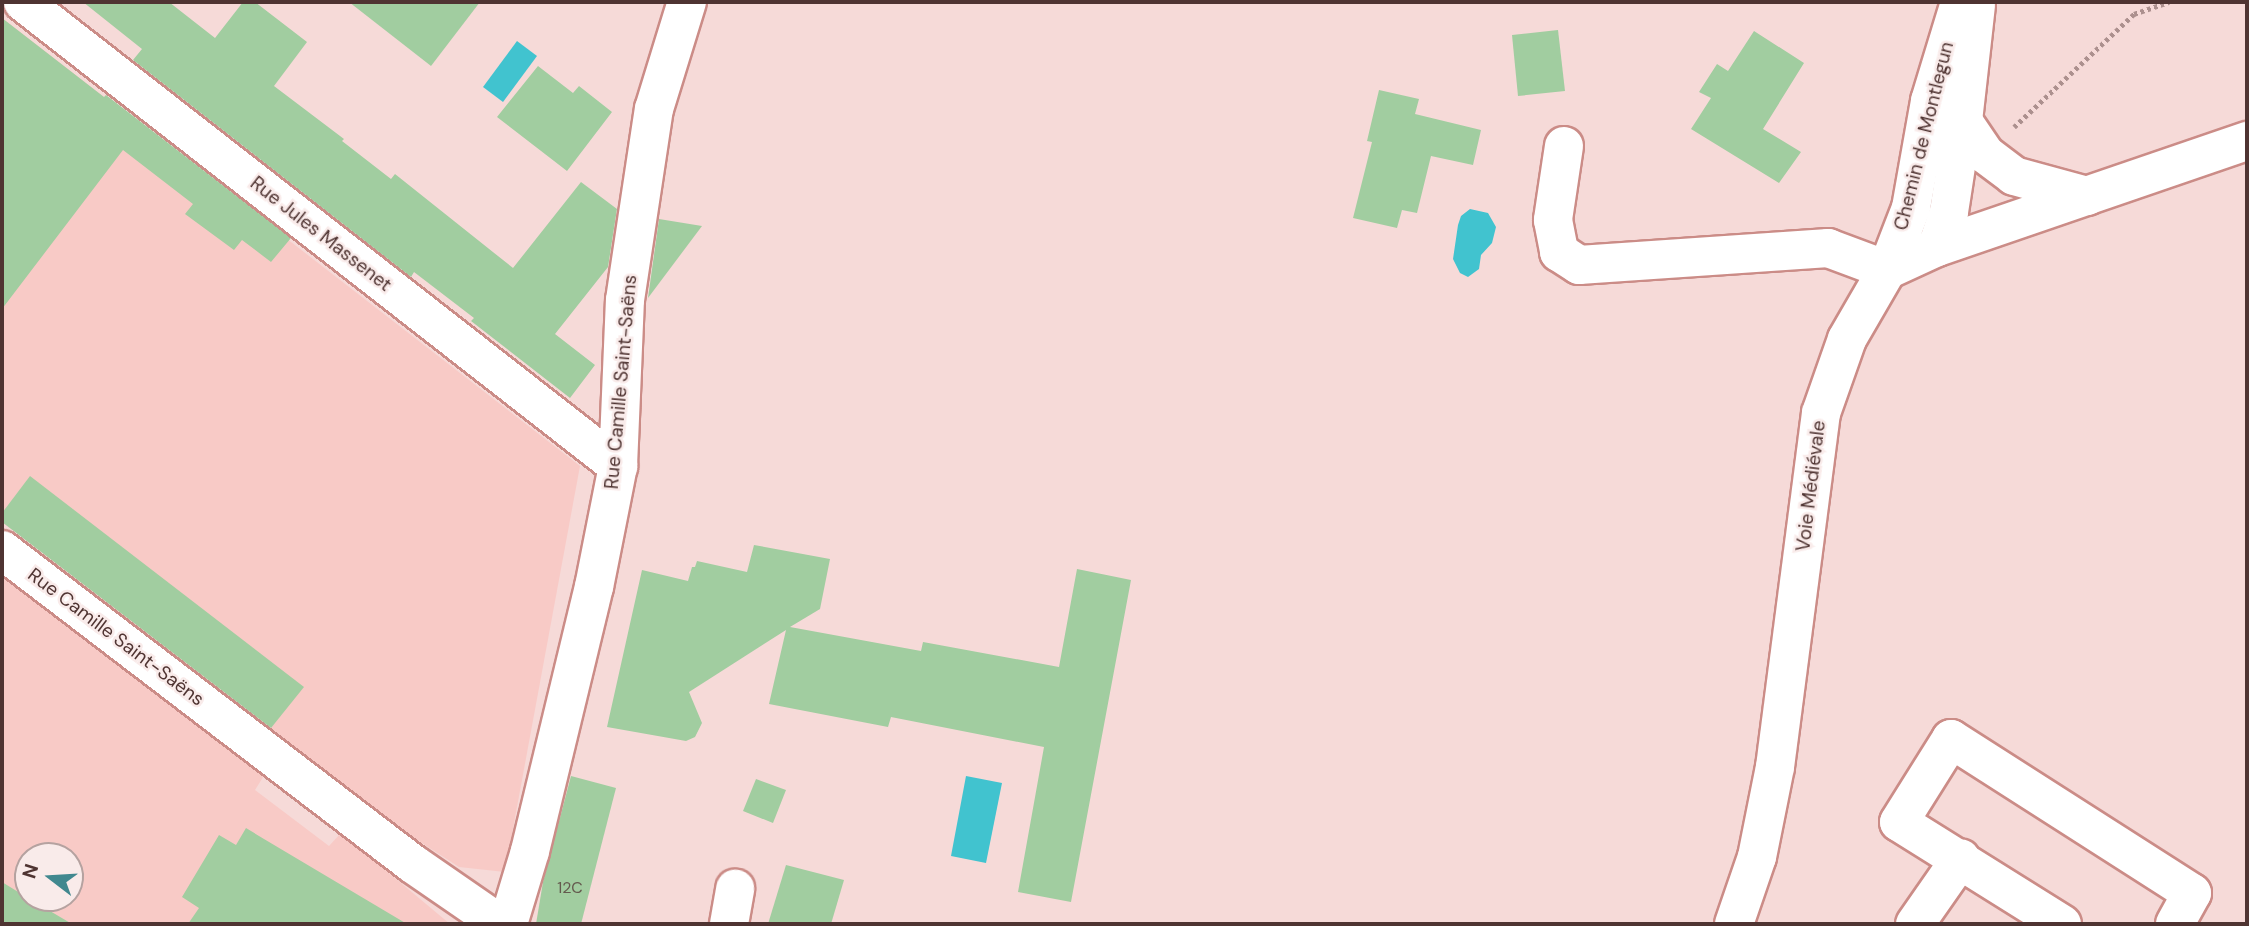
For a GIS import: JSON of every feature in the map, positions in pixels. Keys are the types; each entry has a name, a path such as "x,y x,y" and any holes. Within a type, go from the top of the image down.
{"street":[{"name":"Rue Jules Massenet","path":"23,2 618,466"},
{"name":"Rue Camille Saint-Saëns","path":"508,924 530,851 594,587 618,466 625,300 654,109 687,2"},
{"name":"Chemin de Montlegun","path":"1937,247 1949,212 1963,121 1973,4"},
{"name":"Chemin de Montlegun","path":"1887,270 1911,208 1930,101 1973,4"},
{"name":"Chemin de Montlegun","path":"1963,121 1985,154 2014,176 2087,196"},
{"path":"1564,146 1553,220 1559,252 1579,265 1828,248 1887,270 1937,247 2247,142"},
{"name":"Voie Médiévale","path":"1734,924 1757,857 1775,767 1821,413 1847,339 1887,270"},
{"name":"Rue Camille Saint-Saëns","path":"2,550 402,855 500,924"},
{"path":"2062,924 1961,858 1899,822 1951,739 2192,893 2175,924"},
{"path":"1915,924 1961,858"}],"path":[{"path":"1985,154 2134,13 2169,2"}],"shaded area":[{"path":"2,18 580,466 505,872 459,867 394,825 2,522"},
{"path":"2,567 265,774 255,790 329,846 341,833 450,924 2,924"}],"water":[{"path":"517,41 537,56 503,102 483,87"},
{"path":"1470,209 1488,213 1496,227 1492,243 1481,255 1479,269 1468,277 1460,273 1453,259 1461,216"},
{"path":"966,776 1002,783 986,863 951,856"}],"building":[{"path":"83,2 169,2 215,38 243,2 255,2 307,42 274,86 391,179 395,174 513,268 581,182 617,209 608,267 555,334 595,365 570,398 471,321 474,318 414,272 411,277 133,60 142,49"},
{"path":"349,2 480,2 431,66"},
{"path":"2,18 291,238 271,262 242,240 234,250 185,214 193,204 123,150 2,309"},
{"path":"1558,30 1565,91 1518,96 1512,35"},
{"path":"1754,31 1804,63 1763,129 1801,152 1779,183 1691,129 1711,98 1699,92 1717,64 1728,71"},
{"path":"538,66 573,93 579,86 612,112 567,171 497,117"},
{"path":"1379,90 1419,99 1415,114 1481,130 1473,165 1431,156 1417,213 1402,210 1397,228 1353,218 1372,142 1367,141"},
{"path":"659,219 702,226 648,298"},
{"path":"30,476 304,687 271,728 2,522 2,513"},
{"path":"754,545 830,559 820,609 790,627 921,651 923,642 1059,667 1077,569 1131,580 1071,902 1018,892 1044,747 891,717 888,727 769,704 786,630 689,692 702,723 695,737 686,741 607,727 642,570 688,581 697,561 747,572"},
{"path":"571,776 616,788 581,924 536,924 543,882"},
{"path":"756,779 786,790 773,823 743,811"},
{"path":"246,828 407,924 188,924 199,908 182,897 219,835 236,845"},
{"path":"786,865 844,880 831,924 768,924"},
{"path":"2,882 14,889 14,912 52,912 72,924 2,924"}]}
